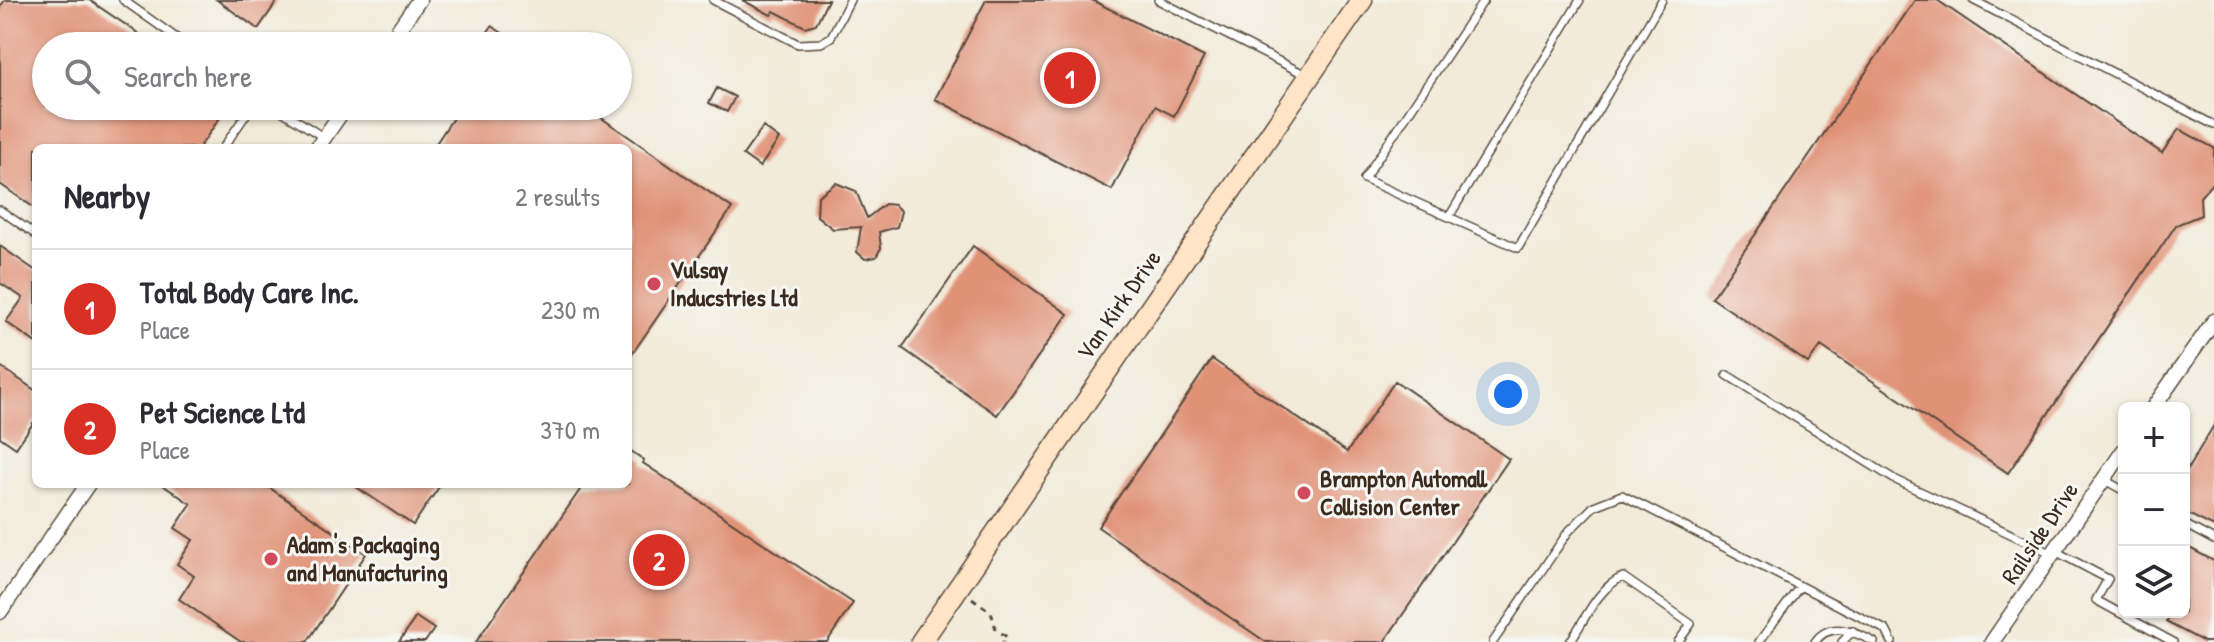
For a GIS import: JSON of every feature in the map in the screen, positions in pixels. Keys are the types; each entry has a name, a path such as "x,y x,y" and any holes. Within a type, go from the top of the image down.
{"street":[{"path":"397,32 419,0"},
{"name":"Van Kirk Drive","path":"921,642 1362,0"},
{"path":"320,143 336,120"},
{"path":"2157,402 2214,321"},
{"name":"Railside Drive","path":"1992,642 2118,458"},
{"path":"0,612 85,488"}],"lane":[{"path":"123,0 168,32"},
{"path":"713,0 798,44 809,45 831,37 850,0"},
{"path":"1158,0 1308,77"},
{"path":"1484,0 1364,179 1518,248 1662,0"},
{"path":"1449,217 1580,0"},
{"path":"1973,0 2214,125"},
{"path":"226,144 242,120"},
{"path":"291,120 320,143"},
{"path":"0,210 32,232"},
{"path":"1727,375 1894,479 2108,579 2096,600 2173,642"},
{"path":"2103,479 2118,488"},
{"path":"1493,642 1568,532 1594,506 1622,495 1886,630 1892,642"},
{"path":"2190,527 2214,540"},
{"path":"1570,642 1603,593 1613,581 1623,577 1691,624 1678,642"},
{"path":"1759,642 1800,586"},
{"path":"1815,642 1830,631 1853,631 1874,642"},
{"path":"1842,642 1853,631"}],"path":[{"path":"958,586 991,612 996,629 1007,637 1003,642"}],"building":[{"path":"5,0 89,0 136,32 32,32 32,120 218,120 202,144 32,144 32,206 0,184 0,7"},
{"path":"217,0 278,0 258,29"},
{"path":"742,0 828,0 816,24 805,27 774,11 771,15"},
{"path":"986,0 1092,0 1204,57 1174,116 1155,106 1112,190 935,99"},
{"path":"1915,0 1937,0 2162,153 2179,129 2214,148 2214,181 2200,197 2201,215 2176,225 2008,473 1821,346 1808,363 1712,298"},
{"path":"717,88 735,97 727,112 709,103"},
{"name":"Vulsay Inducstries Ltd","path":"452,120 604,120 732,208 632,354 632,144 436,144"},
{"path":"763,127 779,139 760,167 743,155"},
{"path":"836,183 856,191 867,218 885,204 894,205 901,211 897,227 879,232 881,248 876,257 865,259 857,252 861,227 833,229 817,216 818,196"},
{"path":"0,246 32,268 32,340 6,322 23,298 0,283"},
{"path":"973,246 1068,314 997,415 902,348"},
{"name":"Brampton Automall Collision Center","path":"1212,359 1347,452 1395,381 1509,459 1384,642 1266,642 1098,527"},
{"path":"0,366 32,388 32,425 16,448 0,437"},
{"path":"2214,425 2214,527 2190,515 2190,465"},
{"path":"632,452 644,460 643,463 853,603 827,642 476,642 581,488 632,488"},
{"name":"Adam's Packaging and Manufacturing","path":"167,488 270,488 366,554 307,642 241,642 179,599 194,576 177,564 193,540 175,528 191,504"},
{"path":"358,488 438,488 413,525"},
{"path":"2190,548 2214,561 2214,642 2204,642 2166,622 2168,618 2190,618"},
{"path":"416,617 434,629 425,642 399,642"}],"place":[{"name":"Total Body Care Inc.","path":"1070,78"},
{"name":"Vulsay Inducstries Ltd","path":"654,284"},
{"name":"Brampton Automall Collision Center","path":"1304,493"},
{"name":"Adam's Packaging and Manufacturing","path":"271,559"},
{"name":"Pet Science Ltd","path":"659,560"}]}
